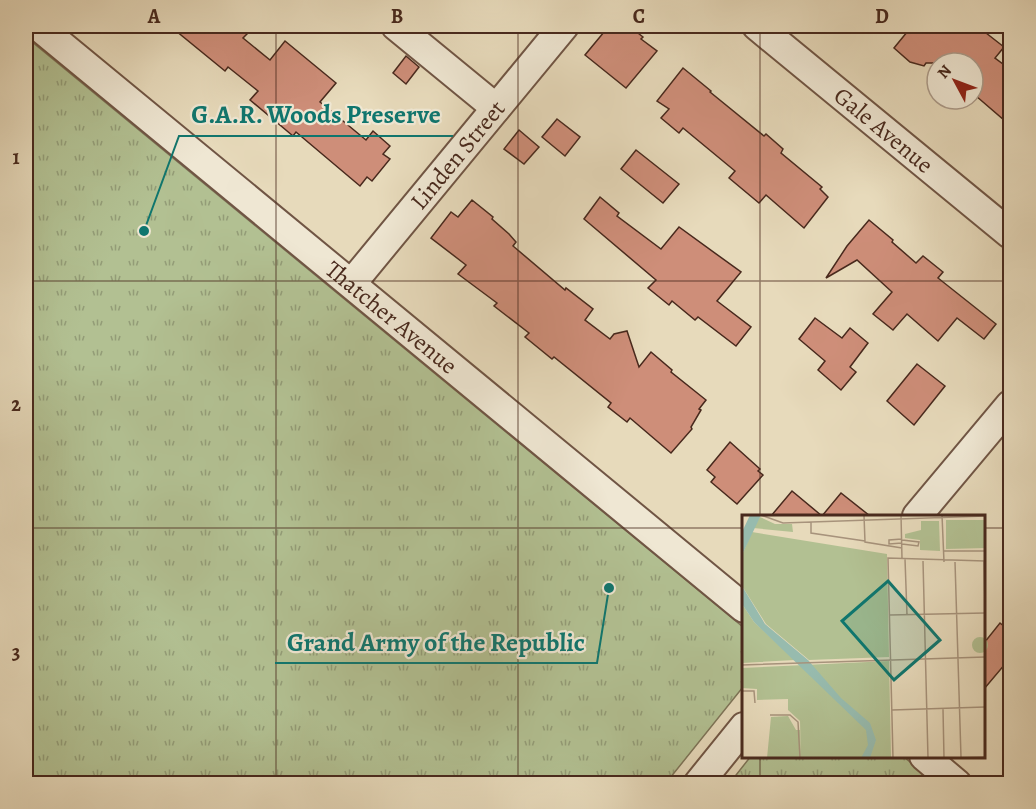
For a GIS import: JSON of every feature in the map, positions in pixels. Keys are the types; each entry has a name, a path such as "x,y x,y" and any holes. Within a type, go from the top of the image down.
{"street":[{"name":"Thatcher Avenue","path":"38,26 742,606"},
{"path":"396,26 496,108"},
{"name":"Linden Street","path":"352,283 564,26"},
{"name":"Gale Avenue","path":"757,26 1011,234"},
{"path":"918,515 1011,405"},
{"path":"698,783 742,729"},
{"path":"926,758 957,783"}],"path":[{"path":"26,772 41,783"}],"green space":[{"path":"26,37 742,626 742,688 666,783 26,783"},
{"path":"749,758 905,758 936,783 729,784"}],"building":[{"path":"170,26 255,26 243,38 270,60 285,41 336,83 320,102 366,140 373,131 390,146 383,154 390,159 372,181 367,177 360,186 296,132 293,136 250,100 258,91 228,67 225,71"},
{"path":"609,26 629,26 657,51 626,88 585,55"},
{"path":"912,26 977,26 1004,47 995,58 1011,70 1011,126 985,104 985,51 925,51 924,66 910,62 894,48"},
{"path":"406,56 419,67 406,84 393,73"},
{"path":"683,68 764,136 766,134 783,149 781,153 822,187 820,189 828,197 804,228 766,195 759,203 729,178 735,171 683,128 679,133 661,118 669,109 657,101"},
{"path":"557,119 580,137 565,156 542,137"},
{"path":"519,130 539,147 524,164 504,149"},
{"path":"636,150 679,184 663,203 621,169"},
{"path":"600,197 619,213 617,216 661,249 679,227 741,272 717,301 751,327 736,346 698,317 695,320 672,301 669,305 648,288 656,280 584,219"},
{"path":"472,200 509,234 516,242 513,246 565,290 566,288 593,309 585,320 610,339 614,334 627,331 639,367 651,352 672,370 671,372 706,400 699,409 701,410 692,429 671,453 630,418 627,422 608,407 611,403 525,337 529,333 494,306 497,303 458,274 466,265 431,238 451,212 458,217"},
{"path":"869,220 916,263 923,256 943,272 938,278 996,324 984,339 957,318 938,341 907,314 893,330 873,314 892,292 857,260 826,278 847,246"},
{"path":"815,318 842,338 850,328 868,343 850,367 856,372 841,390 818,370 825,361 799,339"},
{"path":"917,364 945,386 914,425 887,401"},
{"path":"730,442 760,469 758,471 763,475 737,504 711,482 715,477 707,470"},
{"path":"792,491 821,515 772,515"},
{"path":"841,493 869,515 823,515"},
{"path":"1000,623 1011,632 1011,657 985,688 985,642"}],"place":[{"name":"G.A.R. Woods Preserve","path":"144,231"},
{"name":"Grand Army of the Republic","path":"609,588"}]}
